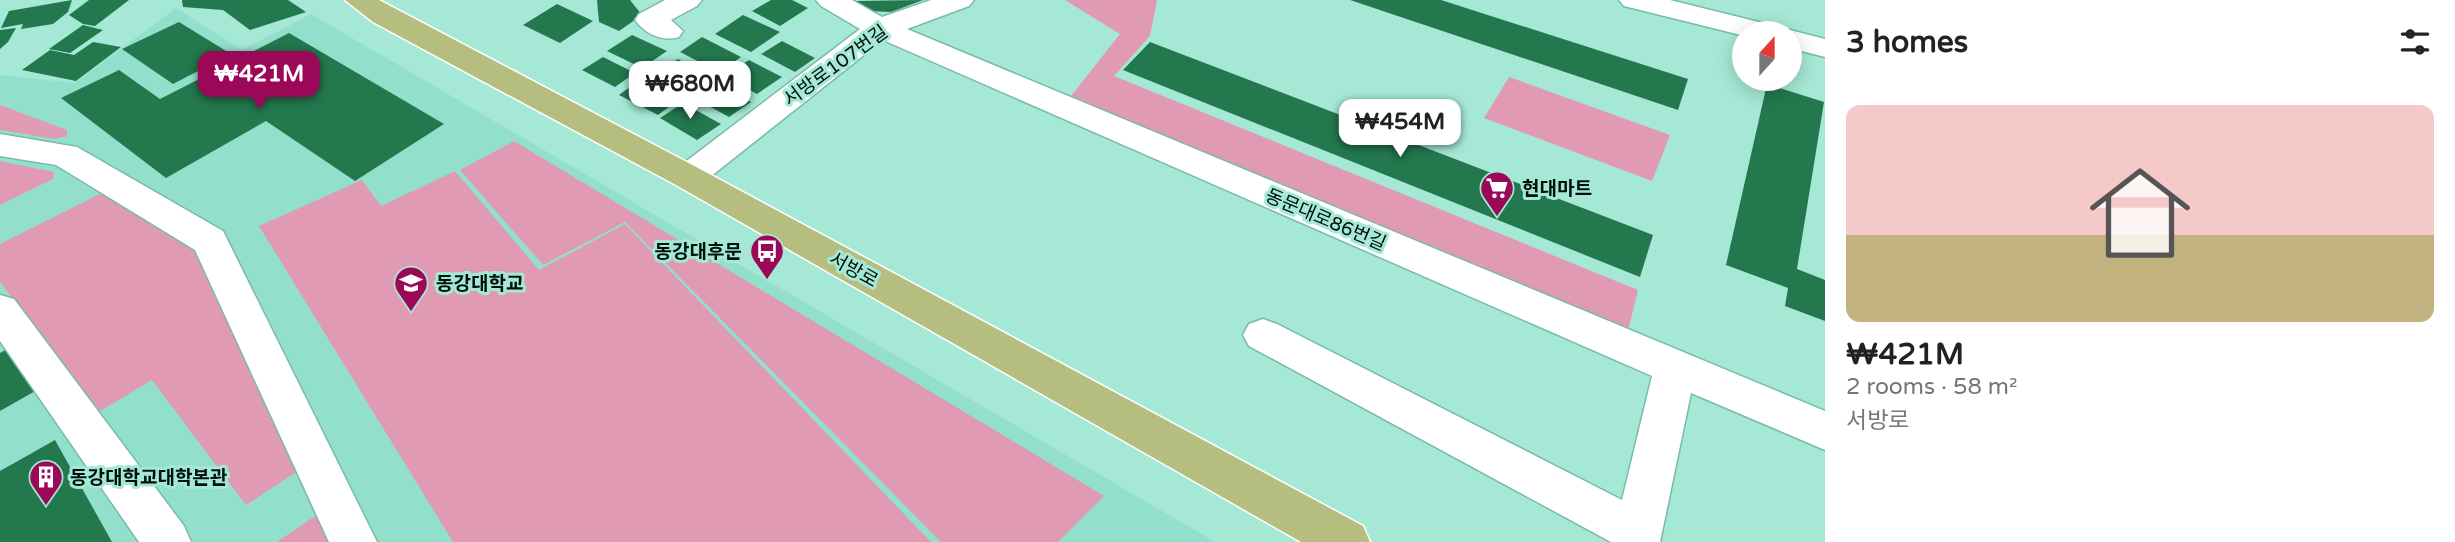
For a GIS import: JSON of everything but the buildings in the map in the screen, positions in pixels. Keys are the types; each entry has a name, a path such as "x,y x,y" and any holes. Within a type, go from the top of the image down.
{"main road":[{"name":"서방로","path":"360,0 383,16 688,177 1346,542"}],"lane":[{"path":"668,31 650,20 687,0"},
{"name":"동문대로86번길","path":"831,0 880,28 1825,431"},
{"name":"서방로107번길","path":"688,177 880,28 959,0"},
{"path":"1634,0 1732,24"},
{"path":"1802,42 1825,48"},
{"path":"0,145 65,155 210,241 354,542"},
{"path":"0,310 167,542"},
{"path":"1263,335 1637,537 1675,367"}],"shaded area":[{"path":"1065,0 1157,0 1150,36 1114,76 1638,290 1628,331 1071,96 1120,34"},
{"name":"동강대학교","path":"176,8 242,50 311,14 1215,542 0,542 0,75 75,83"},
{"path":"1509,77 1670,135 1652,181 1484,118"},
{"path":"0,105 67,130 67,136 55,139 0,130"},
{"path":"514,141 1104,496 1058,542 941,542 625,222 543,265 460,170"},
{"path":"0,161 54,172 53,179 0,205"},
{"path":"455,171 539,270 625,224 931,542 453,542 259,226 362,180 381,206"},
{"path":"104,192 202,253 301,469 246,505 152,380 97,413 0,282 0,244"},
{"path":"321,512 335,542 277,542"}],"place":[{"name":"현대마트","path":"1497,218"},
{"name":"동강대후문","path":"767,281"},
{"name":"동강대학교","path":"411,313"},
{"name":"동강대학교대학본관","path":"46,507"}]}
